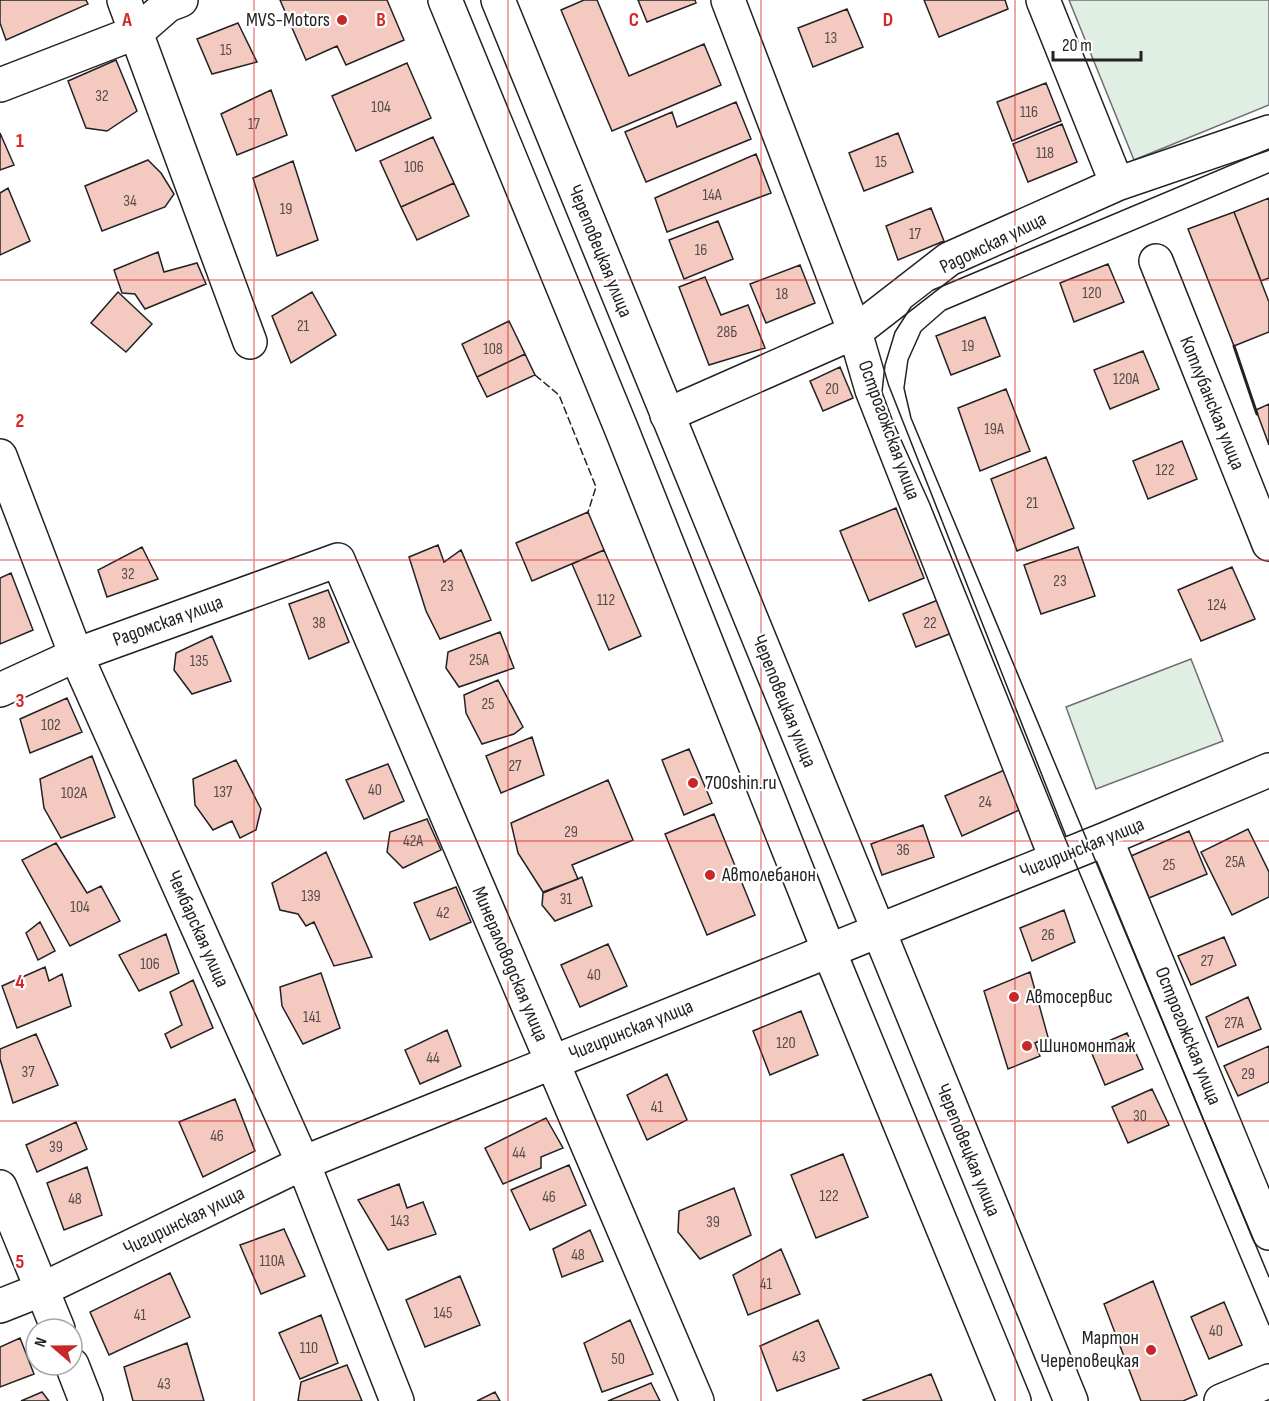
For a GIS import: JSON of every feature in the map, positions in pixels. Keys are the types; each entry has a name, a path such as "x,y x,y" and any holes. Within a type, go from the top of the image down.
{"main road":[{"path":"124,0 250,342"},
{"path":"0,85 137,32 168,5 180,0"},
{"path":"445,0 621,428 829,951 1014,1401"},
{"name":"Череповецкая улица","path":"498,0 1071,1401"},
{"name":"Острогожская улица","path":"728,0 855,332 872,390 1056,858"},
{"path":"1043,0 1117,184"},
{"name":"Радомская улица","path":"668,415 855,332 949,259 1117,184 1269,132"},
{"name":"Котлубанская улица","path":"1156,261 1269,544"},
{"name":"Чембарская улица","path":"0,456 76,655 303,1163 397,1401"},
{"name":"Радомская улица","path":"0,690 76,655 338,560"},
{"name":"Минераловодская улица","path":"338,560 697,1401"},
{"name":"Чигиринская улица","path":"0,1306 43,1289 303,1163 1107,838 1269,770"},
{"name":"Острогожская улица","path":"1107,838 1269,1233"},
{"path":"0,1187 54,1317"},
{"path":"77,1377 86,1401"},
{"path":"1221,1401 1269,1381"}],"green space":[{"path":"1069,0 1269,0 1269,105 1134,160"},
{"path":"1191,659 1223,741 1096,789 1066,707"}],"building":[{"path":"0,0 86,0 88,4 6,40 0,23"},
{"name":"MVS-Motors","path":"280,0 387,0 404,40 346,65 337,46 306,60"},
{"path":"584,0 597,0 629,76 704,44 721,85 612,131 561,10"},
{"path":"638,0 695,0 696,3 647,22"},
{"path":"924,0 1005,0 1008,9 939,37"},
{"path":"847,9 863,47 813,67 798,28"},
{"path":"238,23 257,62 212,74 197,39"},
{"path":"116,60 137,111 107,131 86,128 68,81"},
{"path":"407,63 431,118 356,151 332,96"},
{"path":"1046,83 1061,121 1012,141 997,102"},
{"path":"271,90 287,135 237,155 221,114"},
{"path":"736,102 751,139 646,182 625,132 672,112 677,127"},
{"path":"1062,124 1077,162 1028,182 1013,144"},
{"path":"0,133 14,165 0,170"},
{"path":"898,133 913,172 864,191 849,153"},
{"path":"433,137 454,183 401,207 380,161"},
{"path":"756,154 771,193 667,232 655,198"},
{"path":"148,160 161,173 174,194 165,207 102,231 85,186"},
{"path":"293,161 318,240 277,256 253,178"},
{"path":"454,183 469,216 417,240 401,207"},
{"path":"8,188 30,241 0,255 0,193"},
{"path":"1269,198 1269,278 1261,281 1234,212"},
{"path":"931,208 944,241 898,260 886,226"},
{"path":"1234,212 1269,302 1269,332 1234,346 1188,229"},
{"path":"718,221 733,259 684,279 669,240"},
{"path":"158,252 164,272 197,263 206,284 145,309 135,294 122,293 114,270"},
{"path":"1108,264 1124,302 1074,322 1060,283"},
{"path":"800,265 815,303 766,323 750,284"},
{"path":"705,277 721,315 748,305 765,348 709,365 679,287"},
{"path":"118,292 152,324 126,352 91,323"},
{"path":"312,292 336,335 291,363 272,316"},
{"path":"985,317 1000,356 951,375 936,336"},
{"path":"509,321 525,354 477,377 462,344"},
{"path":"1143,351 1159,389 1110,409 1094,370"},
{"path":"525,354 535,375 487,397 477,377"},
{"path":"840,367 853,398 823,411 810,381"},
{"path":"1006,389 1030,451 980,471 958,408"},
{"path":"1269,404 1269,445 1256,410"},
{"path":"1182,441 1197,479 1148,499 1133,461"},
{"path":"1046,457 1074,528 1017,551 991,479"},
{"path":"896,508 924,578 869,601 840,531"},
{"path":"588,512 604,550 532,581 516,543"},
{"path":"438,545 444,562 461,550 491,620 440,639 426,611 409,557"},
{"path":"142,547 158,579 107,597 98,570"},
{"path":"1078,547 1095,596 1041,614 1024,565"},
{"path":"604,550 641,636 609,650 572,564"},
{"path":"1232,567 1255,619 1201,641 1178,590"},
{"path":"11,573 33,630 0,644 0,578"},
{"path":"328,590 349,642 309,659 289,604"},
{"path":"943,598 957,631 916,647 903,614"},
{"path":"500,632 514,668 459,687 446,668 448,652"},
{"path":"212,636 231,681 192,694 174,670 176,653"},
{"path":"498,680 523,727 514,734 482,744 466,713 464,695"},
{"path":"67,698 82,732 30,753 20,719"},
{"path":"532,737 544,775 501,793 486,756"},
{"path":"689,749 712,803 684,815 662,760"},
{"path":"92,756 115,817 61,838 44,808 40,779"},
{"path":"236,760 261,809 256,830 240,838 232,821 213,830 195,805 193,779"},
{"path":"388,764 404,801 364,819 346,780"},
{"path":"1009,768 1026,807 962,836 945,796"},
{"path":"608,780 633,840 572,865 578,879 543,892 518,853 511,823"},
{"name":"Автолебанон","path":"714,814 755,915 707,935 665,834"},
{"path":"427,819 441,850 403,868 387,852 390,832"},
{"path":"923,825 934,857 882,875 871,844"},
{"path":"1248,829 1269,872 1269,897 1232,915 1201,852"},
{"path":"1189,831 1207,874 1149,898 1131,856"},
{"path":"56,843 87,893 101,886 120,921 70,946 22,860"},
{"path":"326,852 372,957 334,966 314,922 306,926 298,914 280,910 272,883"},
{"path":"582,877 592,906 555,921 542,905 543,893"},
{"path":"456,887 471,922 430,940 414,903"},
{"path":"1064,910 1075,942 1032,961 1020,928"},
{"path":"40,922 55,951 38,960 26,933"},
{"path":"166,934 179,973 139,991 119,955"},
{"path":"1224,937 1236,965 1191,985 1178,956"},
{"path":"608,944 627,986 580,1007 561,965"},
{"path":"45,967 49,981 62,974 71,1006 17,1028 2,986"},
{"path":"1030,972 1048,1037 1035,1043 1040,1056 1008,1069 984,991"},
{"path":"321,973 340,1028 303,1044 282,1006 280,987"},
{"path":"193,980 213,1028 171,1048 165,1034 182,1025 170,992"},
{"path":"1248,997 1261,1029 1218,1047 1206,1017"},
{"path":"801,1011 818,1055 770,1075 753,1031"},
{"path":"447,1030 461,1066 420,1084 405,1050"},
{"path":"1127,1033 1143,1069 1105,1085 1090,1049"},
{"path":"36,1034 58,1085 13,1103 0,1059 0,1049"},
{"path":"1269,1046 1269,1082 1238,1096 1224,1066"},
{"path":"667,1074 687,1120 647,1140 627,1095"},
{"path":"1152,1089 1169,1125 1128,1143 1112,1107"},
{"path":"235,1099 255,1151 203,1177 179,1122"},
{"path":"546,1118 563,1148 541,1157 541,1168 503,1184 485,1148"},
{"path":"76,1122 87,1149 37,1172 26,1145"},
{"path":"843,1154 868,1217 816,1238 791,1175"},
{"path":"569,1165 586,1205 530,1230 511,1190"},
{"path":"87,1167 102,1215 64,1230 47,1183"},
{"path":"399,1184 407,1208 423,1202 436,1234 388,1250 358,1200"},
{"path":"734,1188 751,1235 700,1259 678,1232 679,1211"},
{"path":"284,1229 305,1276 261,1294 240,1245"},
{"path":"590,1230 603,1261 562,1277 553,1249"},
{"path":"781,1249 800,1294 748,1315 733,1275"},
{"path":"170,1273 190,1317 109,1355 90,1312"},
{"path":"460,1276 480,1325 425,1347 406,1300"},
{"name":"Мартон Череповецкая","path":"1153,1281 1197,1395 1183,1401 1141,1401 1104,1304"},
{"path":"1224,1302 1242,1345 1209,1359 1191,1317"},
{"path":"321,1315 338,1363 300,1379 279,1333"},
{"path":"630,1320 653,1374 602,1392 584,1343"},
{"path":"818,1320 839,1368 777,1391 760,1346"},
{"path":"20,1338 24,1348 24,1377 26,1377 0,1387 0,1347"},
{"path":"187,1343 204,1401 133,1401 124,1367"},
{"path":"347,1365 362,1401 298,1401 301,1382"},
{"path":"931,1374 942,1401 863,1400"},
{"path":"651,1383 660,1401 608,1401"},
{"path":"42,1392 49,1401 21,1401"},
{"path":"495,1392 500,1401 477,1401"}],"tram line":[{"path":"1269,149 933,290 911,307 895,332 885,365 882,392 1062,831 1269,1325"},
{"path":"1269,173 945,310 921,331 908,360 904,388 911,418 1269,1277"}],"fence":[{"path":"535,375 559,395 596,487 588,512"}],"wall":[{"path":"1234,346 1257,414"}],"place":[{"name":"MVS-Motors","path":"342,20"},
{"name":"700shin.ru","path":"693,783"},
{"name":"Автолебанон","path":"710,875"},
{"name":"Автосервис","path":"1014,997"},
{"name":"Шиномонтаж","path":"1027,1046"},
{"name":"Мартон Череповецкая","path":"1151,1350"}]}
